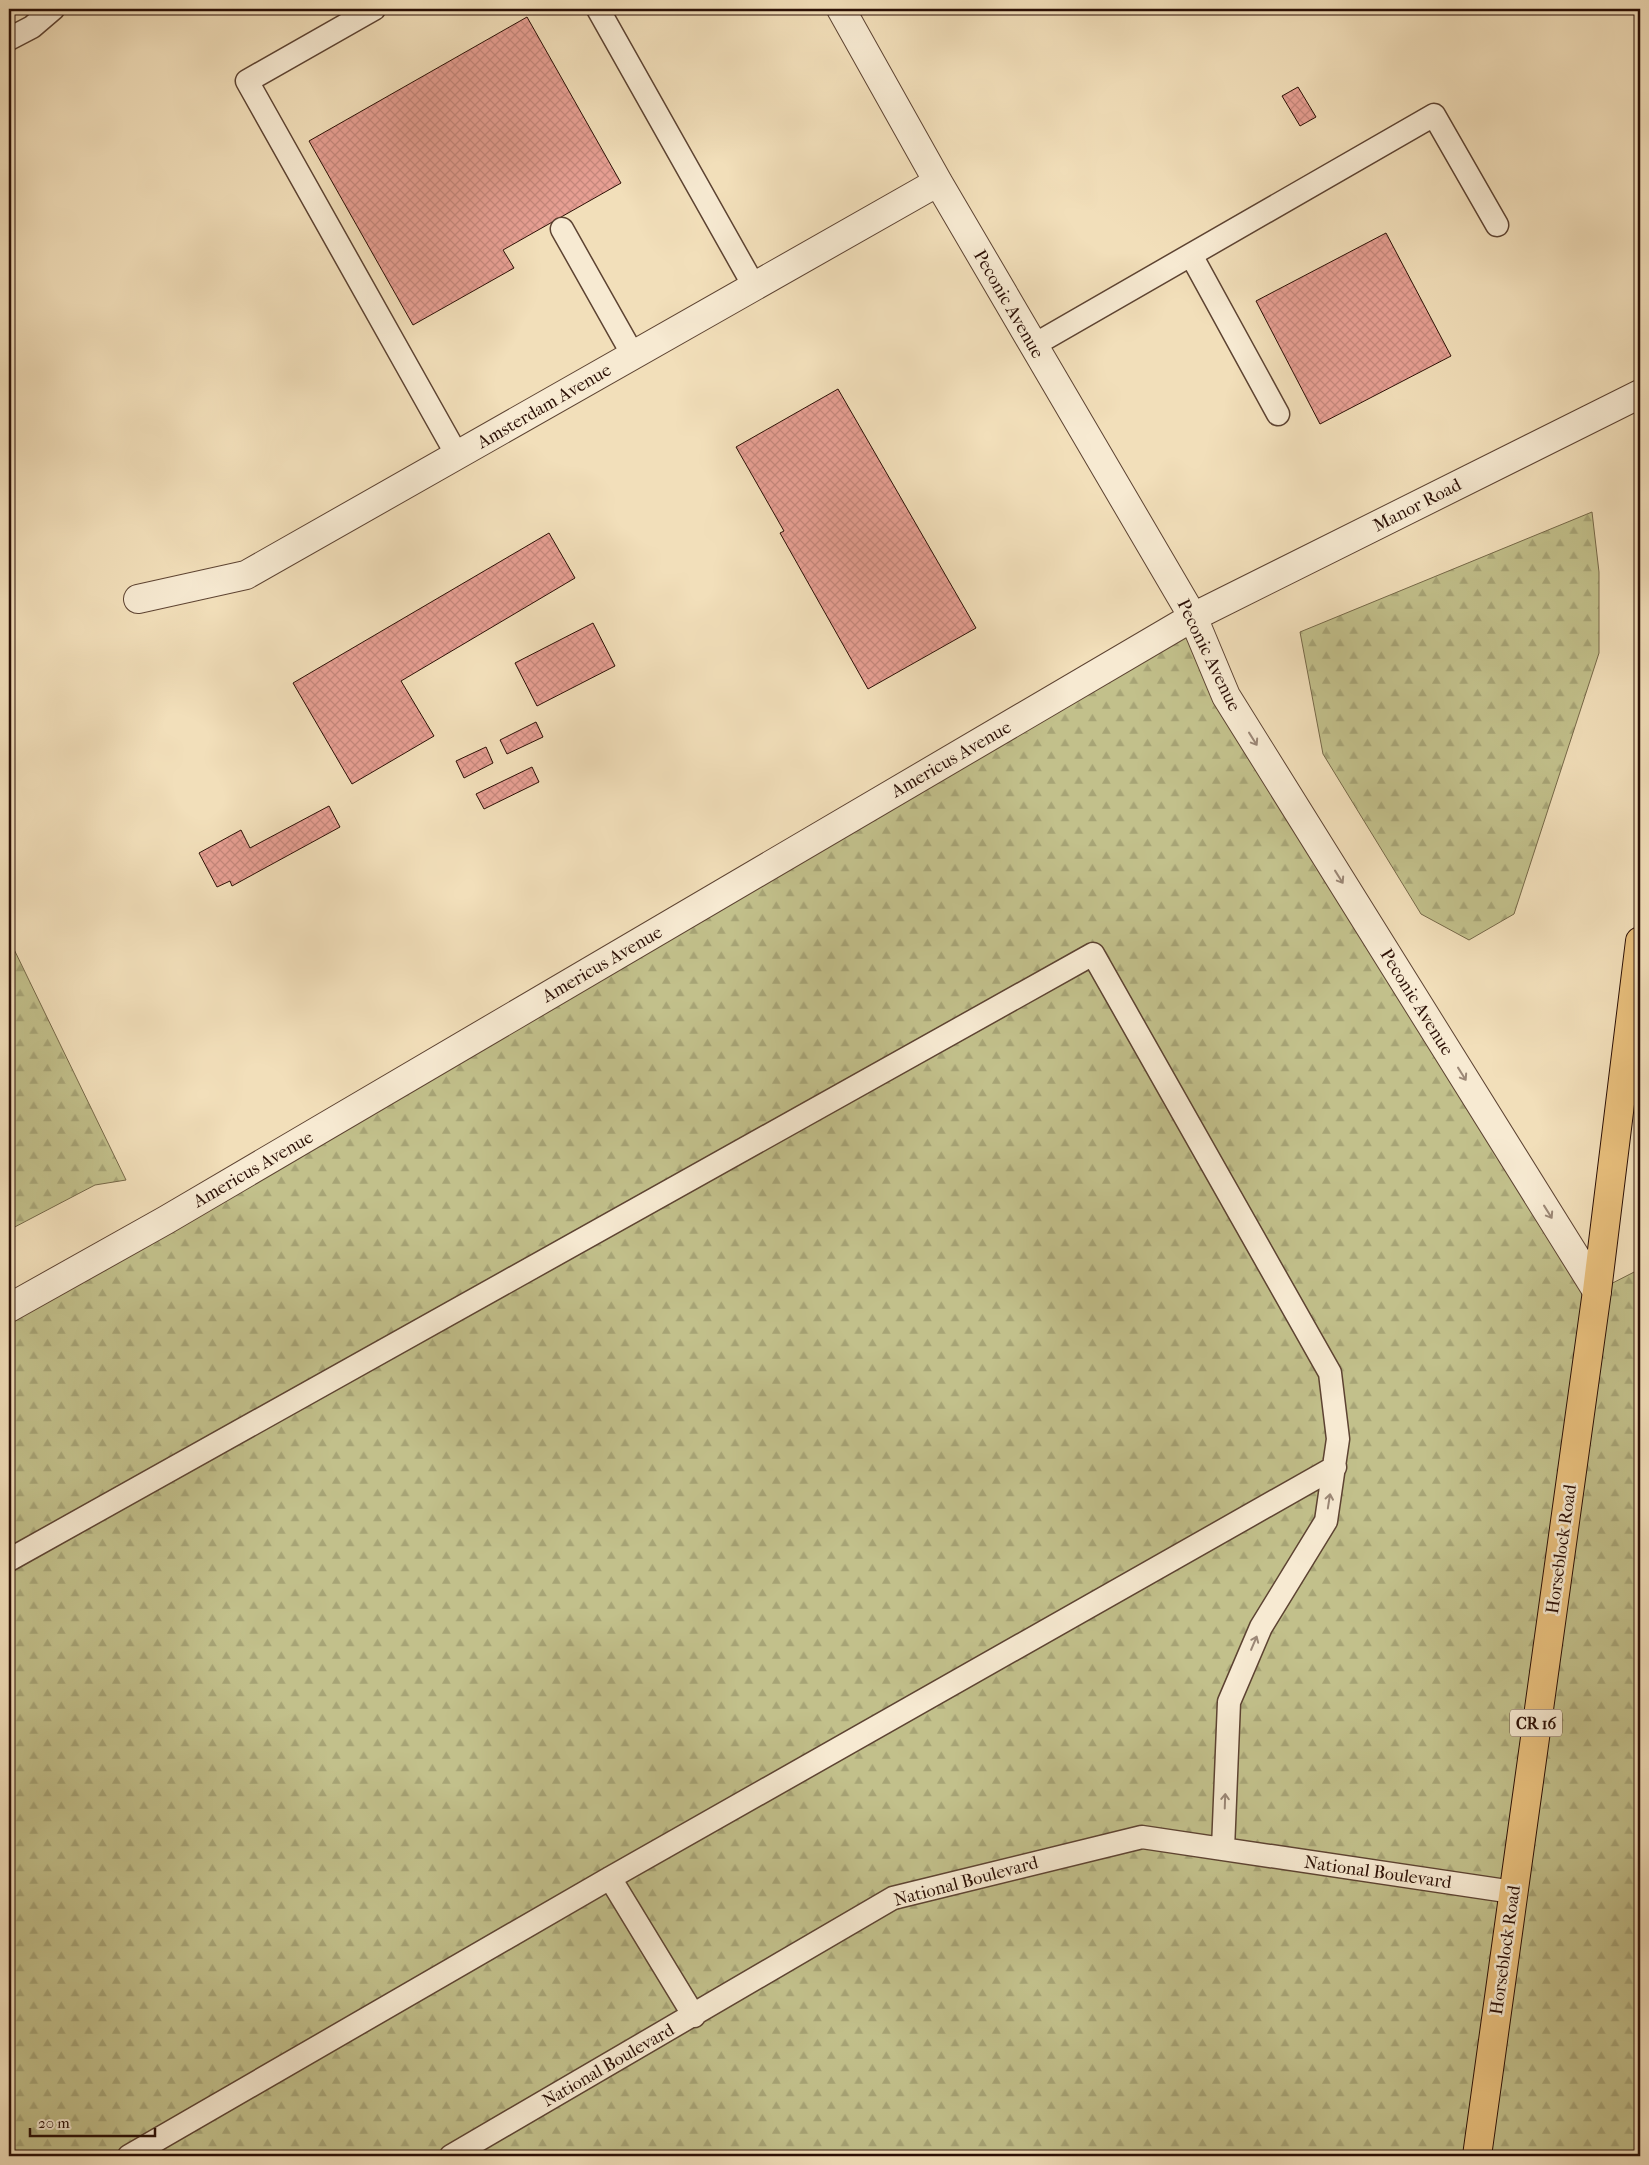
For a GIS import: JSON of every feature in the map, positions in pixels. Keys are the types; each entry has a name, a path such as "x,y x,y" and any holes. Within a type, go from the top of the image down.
{"main road":[{"name":"Horseblock Road","path":"1477,2156 1597,1291 1640,941"}],"street":[{"name":"Peconic Avenue","path":"841,9 938,182 1193,617 1226,696 1597,1291"},
{"name":"Amsterdam Avenue","path":"138,599 246,575 938,182"},
{"name":"Manor Road","path":"1193,617 1640,394"},
{"name":"Americus Avenue","path":"9,1308 174,1215 1193,617"}],"lane":[{"path":"9,39 32,27 53,9"},
{"path":"374,9 247,82 458,455"},
{"path":"598,9 754,286"},
{"path":"1034,345 1434,115 1497,225"},
{"path":"562,229 632,356"},
{"path":"1191,254 1278,414"},
{"path":"9,1560 1093,954 1330,1373 1338,1439 1326,1521 1261,1627 1229,1702 1223,1849"},
{"path":"129,2156 610,1878 1335,1466"},
{"name":"National Boulevard","path":"451,2156 694,2016 893,1898 1142,1837 1513,1892"},
{"path":"610,1878 694,2016"}],"green space":[{"path":"1592,512 1599,572 1599,653 1514,914 1469,940 1421,914 1323,754 1300,632"},
{"path":"1193,617 1597,1291 1640,1269 1640,2156 9,2156 9,1308"},
{"path":"9,939 126,1180 95,1185 9,1230"}],"building":[{"path":"527,17 621,183 503,250 514,268 413,325 309,141"},
{"path":"1298,87 1316,117 1300,126 1282,96"},
{"path":"1386,233 1451,356 1320,424 1256,301"},
{"path":"838,389 976,628 868,689 780,533 784,531 736,447"},
{"path":"549,533 575,578 401,681 434,736 352,784 293,683"},
{"path":"593,623 615,666 537,706 515,663"},
{"path":"536,722 543,737 507,754 500,740"},
{"path":"486,747 493,763 464,778 456,761"},
{"path":"532,767 539,782 484,809 476,794"},
{"path":"329,806 340,827 232,886 230,881 217,887 199,853 241,830 250,848"}]}
